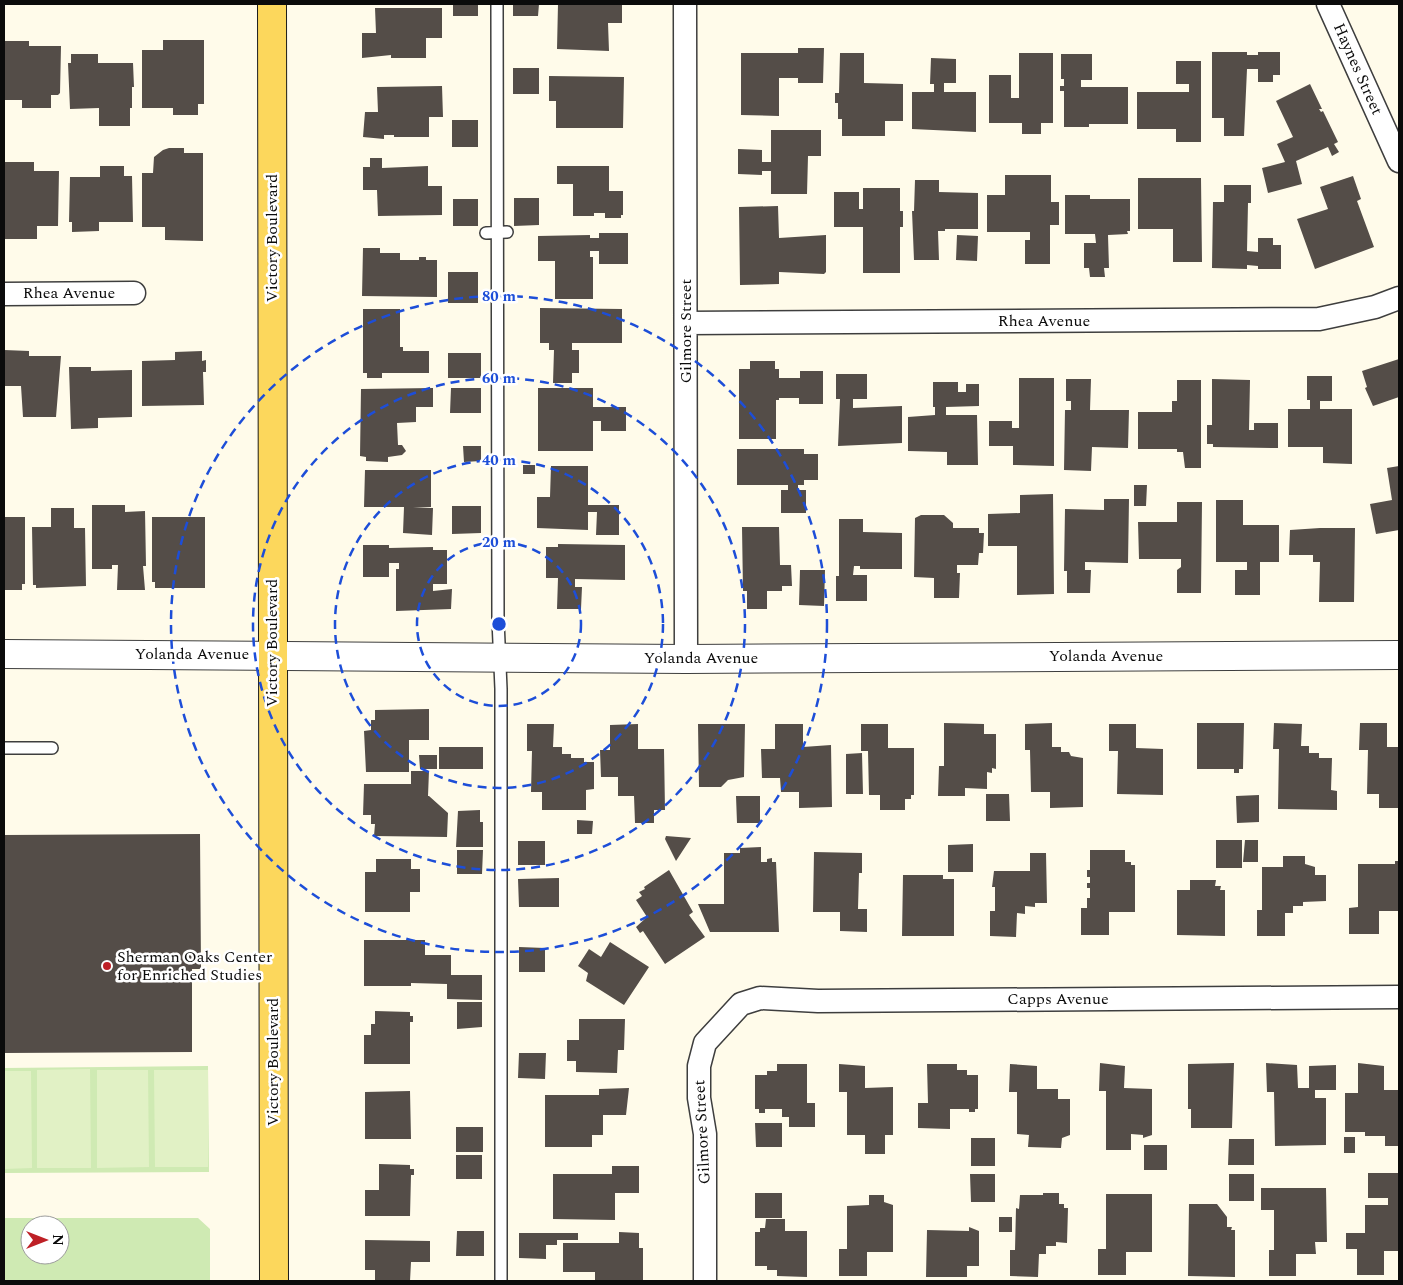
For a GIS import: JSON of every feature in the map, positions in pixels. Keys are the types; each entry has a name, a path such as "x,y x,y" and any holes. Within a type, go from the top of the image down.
{"main road":[{"name":"Victory Boulevard","path":"272,4 274,1281"}],"street":[{"name":"Gilmore Street","path":"685,4 686,659"},
{"name":"Haynes Street","path":"1328,4 1399,161"},
{"name":"Rhea Avenue","path":"4,294 134,293"},
{"name":"Rhea Avenue","path":"686,323 1320,319 1375,307 1399,298"},
{"name":"Yolanda Avenue","path":"4,654 686,659 1399,655"},
{"name":"Capps Avenue","path":"725,1020 740,1004 760,998 828,1001 1399,997"},
{"name":"Gilmore Street","path":"705,1281 705,1134 699,1098 699,1066 705,1043 725,1020"}],"lane":[{"path":"497,4 501,1281"},
{"path":"4,748 52,748"}],"green space":[{"path":"208,1066 209,1172 4,1173 4,1068"},
{"path":"90,1069 91,1168 37,1168 37,1070"},
{"path":"97,1070 148,1070 149,1167 97,1168"},
{"path":"154,1070 208,1070 208,1167 155,1167"},
{"path":"4,1071 31,1071 32,1168 4,1169"},
{"path":"4,1218 20,1218 20,1265 70,1265 70,1218 198,1218 210,1229 210,1281 4,1281"}],"building":[{"path":"453,4 478,4 478,16 453,16"},
{"path":"513,4 539,4 538,16 513,16"},
{"path":"558,4 622,4 622,23 608,23 609,51 557,49"},
{"path":"375,8 442,8 442,38 426,38 426,58 391,58 391,55 362,58 362,33 376,33"},
{"path":"163,40 204,40 204,104 198,104 198,115 173,115 173,108 142,108 142,50 163,50"},
{"path":"4,41 29,41 29,46 61,46 60,93 58,95 51,95 51,108 22,108 22,100 4,100"},
{"path":"798,48 824,48 823,83 798,83 798,78 779,78 779,116 741,115 741,53 798,53"},
{"path":"1212,52 1247,52 1247,55 1258,55 1258,52 1280,52 1280,75 1273,75 1273,82 1258,82 1258,69 1247,69 1244,136 1224,136 1224,118 1212,118"},
{"path":"840,53 864,53 864,83 903,84 903,121 885,121 885,136 842,136 842,119 838,119 838,103 835,103 835,93 839,93"},
{"path":"1019,53 1053,53 1053,123 1041,123 1041,134 1022,134 1022,123 989,123 989,75 1011,75 1011,98 1019,98"},
{"path":"71,54 98,54 98,63 133,63 134,87 132,87 130,126 99,126 99,108 70,109 68,63 71,63"},
{"path":"1061,54 1092,54 1092,80 1081,80 1081,87 1128,87 1128,124 1089,124 1089,127 1064,127 1064,91 1060,91 1060,86 1064,86 1064,79 1061,79"},
{"path":"931,58 956,59 956,83 944,83 944,92 976,92 976,132 912,129 912,92 934,92 934,84 930,84"},
{"path":"1176,61 1201,61 1201,142 1176,142 1176,129 1137,129 1137,92 1189,92 1189,84 1176,84"},
{"path":"513,68 539,68 539,94 513,94"},
{"path":"549,76 624,77 623,128 556,128 556,101 549,101"},
{"path":"1310,84 1322,109 1319,109 1321,112 1323,111 1338,142 1334,144 1339,152 1332,156 1328,147 1296,161 1302,184 1268,193 1262,168 1285,162 1277,144 1293,137 1276,101"},
{"path":"442,86 443,117 429,117 429,137 394,137 394,135 384,135 384,139 363,137 365,112 378,112 377,87"},
{"path":"452,120 478,120 478,147 452,147"},
{"path":"771,130 821,130 821,156 808,156 807,194 771,194 771,171 762,171 762,175 738,174 738,149 762,150 762,162 771,162"},
{"path":"169,148 184,148 184,153 203,153 203,241 165,240 165,227 142,227 142,173 153,173 154,157"},
{"path":"370,158 382,158 382,168 428,166 428,186 442,186 442,215 378,216 377,190 363,190 363,167 370,167"},
{"path":"4,162 34,162 34,171 59,171 58,226 37,226 37,239 4,239"},
{"path":"100,166 124,166 124,176 132,176 133,222 99,222 99,231 72,232 72,222 69,222 70,177 100,177"},
{"path":"557,166 609,166 609,191 623,191 623,215 621,215 621,218 605,218 605,213 594,213 594,216 573,216 573,184 557,184"},
{"path":"1005,175 1051,175 1051,202 1059,202 1059,225 1050,225 1050,264 1025,264 1025,240 1030,240 1030,232 987,232 987,195 1005,195"},
{"path":"1353,176 1361,199 1357,201 1374,247 1315,269 1297,219 1328,209 1320,187"},
{"path":"1138,178 1201,178 1202,262 1173,262 1173,229 1138,229"},
{"path":"915,180 939,180 939,192 978,193 978,229 945,229 945,231 938,231 939,260 914,260 912,211 914,211"},
{"path":"1224,185 1251,185 1251,203 1248,203 1247,251 1258,252 1258,238 1273,238 1273,245 1281,245 1281,269 1258,269 1258,266 1247,265 1247,269 1212,268 1213,202 1224,202"},
{"path":"863,188 900,188 900,211 903,211 903,227 900,227 900,273 863,273 863,227 834,227 834,192 859,192 859,209 863,209"},
{"path":"1065,195 1090,195 1090,199 1130,199 1130,231 1127,231 1128,234 1108,235 1109,268 1104,268 1105,277 1090,277 1089,268 1084,268 1084,243 1096,243 1095,234 1065,234"},
{"path":"514,198 539,198 539,225 514,226"},
{"path":"453,199 478,199 478,226 453,226"},
{"path":"778,206 779,238 826,235 826,272 824,274 779,272 779,284 740,285 739,207"},
{"path":"599,233 628,233 628,264 599,264 599,251 590,251 590,257 593,257 593,299 555,299 555,261 538,261 538,236 590,235 590,238 599,238"},
{"path":"957,235 978,236 977,261 956,260"},
{"path":"363,248 380,248 380,253 400,253 400,260 419,260 419,257 426,257 426,260 437,260 437,297 362,296"},
{"path":"448,272 478,272 478,303 448,303"},
{"path":"540,308 622,309 622,343 572,343 572,350 579,350 579,373 572,373 572,383 553,383 554,350 549,350 549,343 540,343"},
{"path":"363,309 400,309 400,347 403,347 403,351 429,351 429,373 382,373 382,378 367,378 367,373 363,373"},
{"path":"4,350 29,351 29,356 61,356 56,417 23,417 21,386 4,386"},
{"path":"202,351 202,361 206,360 206,372 203,372 204,405 142,406 142,361 175,360 175,352"},
{"path":"448,353 481,353 481,378 448,378"},
{"path":"1399,359 1399,397 1373,406 1365,388 1367,387 1362,371"},
{"path":"750,361 775,361 775,369 779,369 779,378 800,378 800,371 823,371 823,404 799,404 799,398 779,398 779,400 776,400 776,439 739,439 739,369 750,369"},
{"path":"69,367 91,367 91,371 132,370 132,417 98,418 98,428 71,429"},
{"path":"836,374 867,374 867,399 853,399 853,408 902,406 902,443 838,446 840,399 836,399"},
{"path":"1307,376 1332,376 1332,401 1320,401 1320,409 1352,409 1352,464 1323,463 1323,447 1288,447 1288,409 1310,409 1310,400 1307,400"},
{"path":"1019,378 1054,378 1054,466 1013,465 1013,446 989,446 989,421 1012,421 1012,428 1019,428"},
{"path":"1066,379 1091,379 1090,410 1129,410 1128,448 1092,447 1091,471 1064,470 1065,410 1071,410 1071,401 1066,401"},
{"path":"1212,379 1250,380 1249,430 1254,430 1254,423 1278,423 1278,448 1213,447 1213,444 1207,444 1207,425 1212,425"},
{"path":"1177,380 1201,380 1201,468 1185,468 1183,452 1177,452 1177,449 1138,449 1138,412 1172,412 1172,401 1177,401"},
{"path":"933,382 958,382 958,392 966,392 966,384 979,384 979,406 946,407 946,415 977,415 978,465 947,465 947,452 908,451 908,417 935,415 935,407 933,407"},
{"path":"433,388 433,407 416,407 416,422 397,423 398,445 402,445 406,451 402,455 388,457 388,462 366,461 366,457 360,456 361,389"},
{"path":"451,388 481,388 481,413 450,413"},
{"path":"538,388 593,388 593,407 626,407 626,431 601,431 601,421 593,421 593,451 538,451"},
{"path":"463,446 481,446 481,461 464,462"},
{"path":"737,449 804,449 804,454 818,454 818,480 804,480 804,485 798,485 798,490 806,490 806,513 781,513 781,490 788,490 788,485 737,485"},
{"path":"523,465 535,465 535,474 523,474"},
{"path":"551,466 588,466 588,505 619,505 619,535 596,535 597,512 588,512 588,530 537,528 537,497 550,497"},
{"path":"1399,466 1399,530 1376,534 1370,504 1392,500 1387,468"},
{"path":"365,470 431,470 431,507 413,508 433,508 432,535 403,533 404,507 364,507"},
{"path":"1134,485 1147,485 1146,506 1134,506"},
{"path":"1053,494 1054,594 1017,595 1017,546 988,546 988,514 1020,513 1020,495"},
{"path":"1104,499 1129,499 1128,563 1085,562 1085,570 1091,570 1090,593 1067,593 1067,571 1064,571 1065,509 1104,510"},
{"path":"1216,500 1243,500 1243,525 1279,525 1279,562 1260,562 1260,595 1235,595 1235,570 1247,570 1247,562 1216,562"},
{"path":"1177,502 1202,502 1201,593 1177,593 1177,570 1181,567 1181,559 1139,559 1138,522 1177,522"},
{"path":"92,505 125,505 125,512 145,511 146,566 143,566 145,590 117,590 118,565 112,565 112,569 92,569"},
{"path":"452,506 481,506 481,533 452,534"},
{"path":"51,508 74,508 74,528 85,528 86,586 36,588 36,585 33,585 32,527 51,527"},
{"path":"921,515 944,515 953,523 953,528 979,528 979,533 984,533 983,553 979,553 978,565 957,565 957,573 960,573 959,598 934,598 934,578 914,577 915,518"},
{"path":"4,517 25,517 25,584 22,584 22,590 4,590"},
{"path":"152,517 205,517 205,588 155,588 155,582 152,582"},
{"path":"839,519 863,519 863,532 902,533 902,569 860,569 860,566 854,566 853,575 867,575 867,601 836,601 836,576 839,576"},
{"path":"742,527 779,527 780,565 791,565 792,586 782,586 782,591 767,591 767,609 747,609 747,591 743,591"},
{"path":"1355,528 1354,602 1319,602 1320,562 1313,562 1313,555 1289,555 1290,530"},
{"path":"558,544 625,545 625,580 575,579 575,587 582,587 581,609 557,609 558,578 546,578 546,547 558,547"},
{"path":"363,545 389,545 389,548 433,547 433,550 447,550 447,584 433,584 433,591 452,589 451,609 396,611 396,569 399,569 399,563 389,563 389,577 363,577"},
{"path":"800,570 825,570 824,606 799,605"},
{"path":"429,709 429,740 409,740 409,772 366,772 364,731 371,730 371,720 375,720 375,710"},
{"path":"944,723 984,724 984,734 996,734 996,769 992,768 992,773 987,772 987,789 965,788 965,796 938,796 939,766 944,766"},
{"path":"1052,723 1052,747 1061,747 1061,752 1069,752 1071,756 1083,758 1083,807 1050,808 1050,792 1031,792 1030,750 1025,750 1025,724"},
{"path":"1197,723 1244,723 1243,769 1239,769 1239,773 1234,773 1234,769 1197,769"},
{"path":"1274,723 1302,724 1301,746 1309,746 1309,753 1319,753 1319,758 1332,758 1331,790 1337,791 1337,810 1278,809 1279,749 1273,749"},
{"path":"1360,723 1387,723 1387,747 1399,747 1399,808 1379,808 1379,794 1367,794 1368,750 1359,750"},
{"path":"527,724 554,724 553,747 562,747 562,754 571,754 571,758 584,758 584,762 594,762 594,789 586,790 586,810 542,810 542,792 531,792 532,751 527,751"},
{"path":"638,724 638,749 664,749 665,810 654,810 654,823 635,823 634,796 618,796 618,777 601,777 600,750 610,750 610,725"},
{"path":"698,724 745,724 744,777 728,780 721,787 699,787"},
{"path":"775,724 803,724 803,747 831,745 832,807 799,808 799,792 781,792 780,778 762,778 761,749 775,749"},
{"path":"861,724 888,724 888,748 914,748 914,795 911,795 911,799 905,799 905,810 880,810 880,795 869,795 868,751 861,751"},
{"path":"1109,724 1136,724 1136,748 1163,749 1163,795 1117,794 1118,751 1109,751"},
{"path":"439,747 483,747 483,769 439,769"},
{"path":"862,753 863,794 846,794 846,754"},
{"path":"419,755 437,755 437,769 420,769"},
{"path":"411,771 429,771 428,796 448,813 447,837 374,836 375,824 371,824 371,815 363,815 364,784 411,784"},
{"path":"986,794 1009,794 1010,821 986,821"},
{"path":"1259,795 1259,822 1237,823 1236,796"},
{"path":"736,796 760,796 760,823 737,823"},
{"path":"480,810 480,822 483,822 483,847 456,847 458,811"},
{"path":"577,820 593,821 592,834 577,834"},
{"path":"200,834 201,969 192,969 192,1052 4,1053 4,835"},
{"path":"666,836 691,838 676,861 665,839"},
{"path":"1216,840 1242,840 1242,868 1216,868"},
{"path":"1245,840 1258,840 1258,862 1243,862"},
{"path":"518,841 545,841 545,865 518,865"},
{"path":"973,844 973,872 948,872 948,845"},
{"path":"761,847 761,862 767,862 767,859 772,858 772,862 776,862 779,932 710,932 698,904 724,904 724,853 740,853 740,848"},
{"path":"457,850 483,850 482,874 457,874"},
{"path":"1090,850 1125,850 1125,862 1131,862 1131,865 1135,865 1135,912 1109,912 1109,935 1081,935 1081,908 1087,908 1087,898 1090,898 1090,888 1087,888 1087,883 1090,883 1090,877 1087,877 1087,870 1090,870"},
{"path":"814,852 862,853 862,873 859,873 858,909 867,909 867,932 840,931 840,912 813,912"},
{"path":"1030,853 1046,853 1047,903 1035,903 1035,907 1025,906 1025,914 1017,913 1016,937 990,936 990,911 995,911 995,887 992,887 994,871 1030,871"},
{"path":"1283,856 1305,856 1305,864 1315,867 1315,875 1326,875 1326,901 1303,902 1303,906 1293,906 1293,913 1285,913 1285,936 1257,936 1257,910 1262,910 1262,867 1283,867"},
{"path":"376,859 411,859 411,869 420,869 420,892 410,892 410,912 365,912 365,872 376,872"},
{"path":"1395,861 1399,861 1399,911 1379,911 1379,934 1349,934 1349,908 1358,907 1358,864 1395,864"},
{"path":"669,870 693,912 689,915 705,937 665,964 643,931 640,933 636,927 647,917 636,900 642,896 639,892 645,889 644,887"},
{"path":"903,875 943,875 943,879 954,879 954,936 902,936"},
{"path":"559,878 559,907 519,907 518,879"},
{"path":"1190,880 1216,880 1215,886 1221,886 1220,890 1225,890 1225,936 1177,935 1177,890 1190,890"},
{"path":"364,940 425,940 425,955 451,955 451,975 482,975 482,1000 447,999 447,984 411,983 411,986 364,986"},
{"path":"610,942 649,967 624,1005 586,981 588,973 578,966 589,949 601,957"},
{"path":"519,947 545,948 545,972 519,972"},
{"path":"457,1002 482,1002 482,1027 457,1029"},
{"path":"375,1011 410,1012 410,1016 413,1016 413,1022 410,1022 410,1064 364,1064 364,1035 371,1035 371,1024 375,1024"},
{"path":"579,1019 625,1019 624,1050 618,1050 617,1073 576,1072 576,1061 567,1061 567,1040 579,1040"},
{"path":"519,1053 546,1053 545,1079 518,1078"},
{"path":"1100,1063 1125,1066 1124,1088 1152,1089 1152,1135 1143,1138 1143,1135 1131,1134 1131,1150 1106,1150 1106,1091 1099,1091"},
{"path":"1234,1063 1232,1128 1191,1128 1191,1109 1188,1109 1188,1064"},
{"path":"1266,1063 1297,1065 1298,1088 1309,1088 1309,1066 1336,1065 1336,1090 1315,1090 1315,1098 1326,1098 1326,1145 1275,1146 1274,1092 1267,1092"},
{"path":"1358,1063 1384,1066 1384,1090 1399,1090 1399,1146 1385,1146 1385,1136 1365,1136 1365,1132 1345,1132 1345,1093 1358,1093"},
{"path":"777,1064 807,1064 807,1103 815,1103 815,1127 789,1127 789,1117 782,1117 782,1109 765,1109 765,1113 759,1113 759,1109 755,1109 755,1075 767,1075 767,1071 777,1071"},
{"path":"839,1064 865,1066 865,1088 893,1087 893,1135 885,1135 885,1154 865,1154 865,1135 847,1135 847,1092 839,1092"},
{"path":"927,1064 957,1064 957,1070 967,1070 967,1075 978,1075 978,1109 975,1109 975,1112 969,1112 969,1109 950,1109 950,1129 918,1128 918,1103 928,1103"},
{"path":"1010,1064 1037,1066 1037,1089 1058,1089 1058,1099 1070,1099 1070,1135 1062,1138 1061,1148 1028,1147 1029,1135 1017,1134 1017,1092 1009,1092"},
{"path":"629,1088 626,1115 603,1115 603,1135 592,1135 592,1147 545,1147 545,1095 599,1095 599,1089"},
{"path":"410,1091 411,1139 365,1139 365,1092"},
{"path":"755,1123 782,1123 782,1147 756,1147"},
{"path":"456,1127 483,1127 483,1152 456,1152"},
{"path":"1344,1137 1355,1137 1355,1153 1344,1153"},
{"path":"971,1138 995,1138 995,1166 971,1166"},
{"path":"1229,1139 1254,1139 1254,1165 1228,1165"},
{"path":"1144,1145 1167,1145 1167,1170 1144,1170"},
{"path":"456,1155 482,1155 482,1179 456,1179"},
{"path":"379,1164 410,1165 410,1169 414,1169 414,1175 411,1175 410,1216 365,1216 365,1190 379,1190"},
{"path":"612,1166 639,1166 639,1193 615,1193 615,1220 553,1219 553,1174 612,1174"},
{"path":"1368,1173 1399,1173 1399,1251 1384,1251 1384,1275 1357,1275 1357,1249 1346,1249 1346,1233 1365,1233 1365,1205 1388,1205 1388,1198 1368,1198"},
{"path":"970,1174 995,1174 995,1202 971,1202"},
{"path":"1229,1174 1254,1174 1254,1201 1229,1201"},
{"path":"1261,1188 1326,1188 1327,1242 1315,1242 1316,1254 1296,1254 1296,1276 1269,1276 1269,1250 1274,1250 1274,1210 1261,1210"},
{"path":"755,1193 782,1193 782,1218 755,1218"},
{"path":"1043,1193 1059,1193 1059,1204 1064,1204 1064,1208 1068,1208 1067,1243 1056,1242 1056,1246 1046,1246 1046,1254 1039,1254 1038,1277 1010,1276 1010,1250 1015,1250 1016,1208 1019,1209 1020,1195 1043,1195"},
{"path":"1106,1194 1152,1194 1152,1252 1126,1252 1126,1275 1098,1275 1098,1249 1106,1249"},
{"path":"869,1195 884,1195 884,1202 893,1205 893,1252 867,1252 867,1276 839,1276 839,1249 847,1249 847,1206 869,1205"},
{"path":"1189,1204 1217,1204 1227,1217 1227,1227 1232,1227 1231,1230 1235,1230 1235,1277 1188,1276"},
{"path":"999,1217 1012,1217 1012,1232 999,1232"},
{"path":"766,1219 785,1219 785,1231 807,1231 807,1277 777,1276 777,1270 767,1270 767,1266 755,1266 755,1232 760,1232 760,1228 765,1228"},
{"path":"969,1227 979,1231 979,1266 967,1266 967,1277 926,1277 927,1230 969,1231"},
{"path":"457,1231 484,1231 484,1256 456,1256"},
{"path":"619,1232 639,1233 639,1248 643,1248 643,1281 595,1281 595,1272 563,1272 563,1243 619,1243"},
{"path":"519,1233 578,1233 578,1240 557,1240 557,1245 546,1245 546,1259 519,1258"},
{"path":"365,1240 430,1241 430,1262 411,1262 410,1281 375,1281 375,1270 365,1270"}],"place":[{"name":"Sherman Oaks Center for Enriched Studies","path":"107,966"}]}
